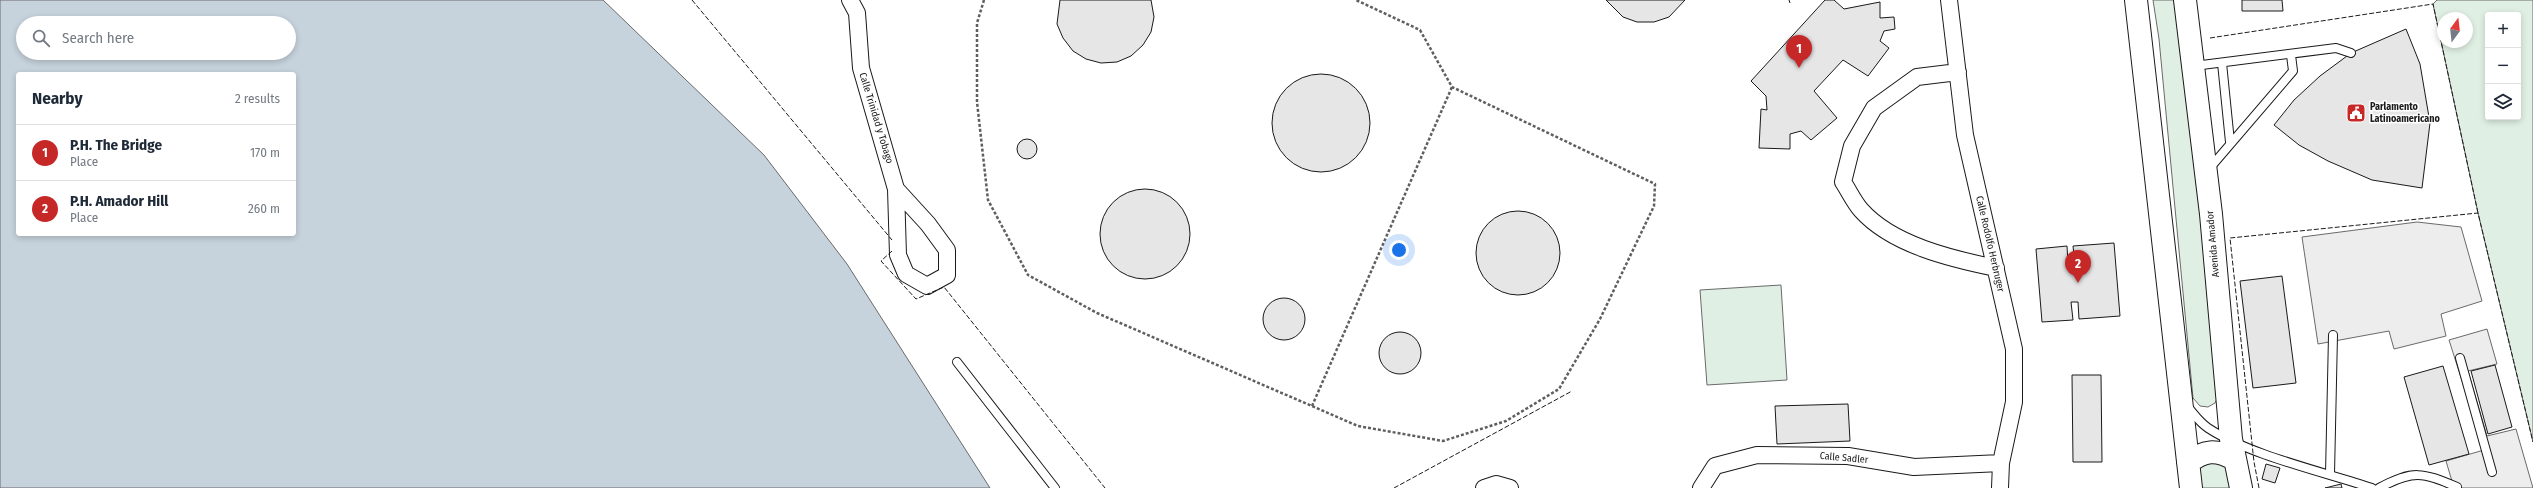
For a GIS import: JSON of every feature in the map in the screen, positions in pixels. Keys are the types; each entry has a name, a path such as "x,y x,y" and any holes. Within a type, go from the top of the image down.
{"main road":[{"path":"2136,0 2191,488"},
{"name":"Avenida Amador","path":"2185,0 2206,172 2232,449 2241,488"},
{"path":"2188,463 2199,454 2208,451 2223,453 2232,449"}],"street":[{"name":"Calle Trinidad y Tobago","path":"850,0 857,13 861,68 896,189 898,255 906,274 927,286 947,275 947,250 928,224 896,189"},
{"name":"Calle Rodolfo Herbruger","path":"1949,0 1965,135 2014,350 2014,402 2001,463 2000,488"},
{"path":"1958,72 1916,77 1874,108 1852,146 1842,182 1862,210 1893,234 1942,257 1996,268"},
{"name":"Calle Sadler","path":"1701,488 1715,466 1757,455 1848,456 1914,467 2001,463"},
{"path":"1484,488 1496,484 1510,487"}],"lane":[{"path":"2193,66 2291,55 2336,48 2351,53"},
{"path":"2206,172 2230,142 2293,71 2291,55"},
{"path":"2222,63 2230,142"},
{"path":"2330,474 2333,335"},
{"path":"2460,358 2492,472"},
{"path":"958,362 1055,488"},
{"path":"2182,399 2199,421 2232,449 2248,448 2330,474 2356,485 2372,488"},
{"path":"2379,488 2402,476 2413,474 2434,478 2457,487"}],"path":[{"path":"984,0 977,22 977,102 988,200 1028,275 1096,313 1358,426 1443,441 1506,421 1559,389 1600,319 1654,206 1655,184 1452,87 1420,30 1356,0"},
{"path":"1312,406 1452,87"}],"green space":[{"path":"2153,0 2177,0 2196,156 2219,395 2215,403 2208,407 2200,406 2193,398 2159,39"},
{"path":"2437,0 2533,0 2533,442 2478,213 2442,48 2473,48 2473,12 2437,12 2437,23 2433,4"},
{"path":"1781,285 1787,380 1707,385 1700,290"},
{"path":"2209,462 2224,464 2229,472 2234,488 2200,488 2197,466"}],"shaded area":[{"path":"0,0 603,0 764,155 847,264 990,488 0,488"},
{"path":"2417,222 2461,227 2482,301 2441,314 2446,336 2394,349 2389,331 2318,344 2302,237"},
{"path":"2487,329 2497,364 2468,371 2487,436 2516,429 2533,488 2454,488 2446,461 2484,450 2449,340"}],"building":[{"path":"1060,0 1151,0 1154,17 1151,32 1143,45 1131,56 1117,62 1101,63 1086,59 1073,51 1063,38 1057,24"},
{"path":"1606,0 1685,0 1669,17 1654,22 1637,22 1623,17"},
{"path":"1825,0 1834,0 1844,9 1880,2 1880,18 1894,17 1895,29 1884,31 1880,41 1889,48 1868,76 1843,60 1814,91 1837,118 1811,140 1801,131 1790,134 1790,149 1759,148 1761,109 1767,110 1766,96 1751,81"},
{"path":"2242,0 2282,0 2283,11 2242,11"},
{"name":"Parlamento Latinoamericano","path":"2406,29 2420,64 2430,123 2422,188 2372,180 2328,161 2299,145 2274,125 2294,100 2320,76 2351,53"},
{"path":"1321,74 1340,78 1355,89 1366,104 1370,123 1366,142 1355,157 1340,168 1321,172 1302,168 1287,157 1276,142 1272,123 1276,104 1287,89 1302,78"},
{"path":"1027,139 1034,142 1037,149 1034,156 1027,159 1020,156 1017,149 1020,142"},
{"path":"1145,189 1162,192 1177,202 1187,217 1190,234 1187,251 1177,266 1162,276 1145,279 1128,276 1113,266 1103,251 1100,234 1103,217 1113,202 1128,192"},
{"path":"1518,211 1534,214 1548,223 1557,237 1560,253 1557,269 1548,283 1534,292 1518,295 1502,292 1488,283 1479,269 1476,253 1479,237 1488,223 1502,214"},
{"path":"2114,243 2120,316 2079,319 2078,302 2071,302 2073,320 2042,322 2036,249 2067,246 2068,264 2075,263 2073,246"},
{"path":"2282,276 2296,383 2253,388 2240,281"},
{"path":"1280,298 1288,298 1296,301 1302,307 1305,319 1302,331 1296,337 1288,340 1280,340 1272,337 1266,331 1263,323 1263,315 1266,307 1272,301"},
{"path":"1396,332 1404,332 1412,335 1418,341 1421,353 1418,365 1412,371 1404,374 1396,374 1388,371 1382,365 1379,357 1379,349 1382,341 1388,335"},
{"path":"2495,365 2512,427 2488,434 2471,371"},
{"path":"2443,366 2469,454 2429,465 2404,377"},
{"path":"2072,375 2101,375 2102,462 2073,462"},
{"path":"1848,404 1850,441 1777,444 1775,406"},
{"path":"2266,464 2280,468 2275,483 2262,479"},
{"path":"2341,484 2342,488 2325,488"}],"fence":[{"path":"692,0 892,240"},
{"path":"2210,38 2433,4 2478,213"},
{"path":"2259,488 2254,462 2230,238 2478,213 2533,442"},
{"path":"892,251 881,261 916,299 944,287 1105,488"},
{"path":"1394,488 1572,391"}],"place":[{"name":"P.H. The Bridge","path":"1799,68"},
{"name":"Parlamento Latinoamericano","path":"2356,113"},
{"name":"P.H. Amador Hill","path":"2078,283"}]}
